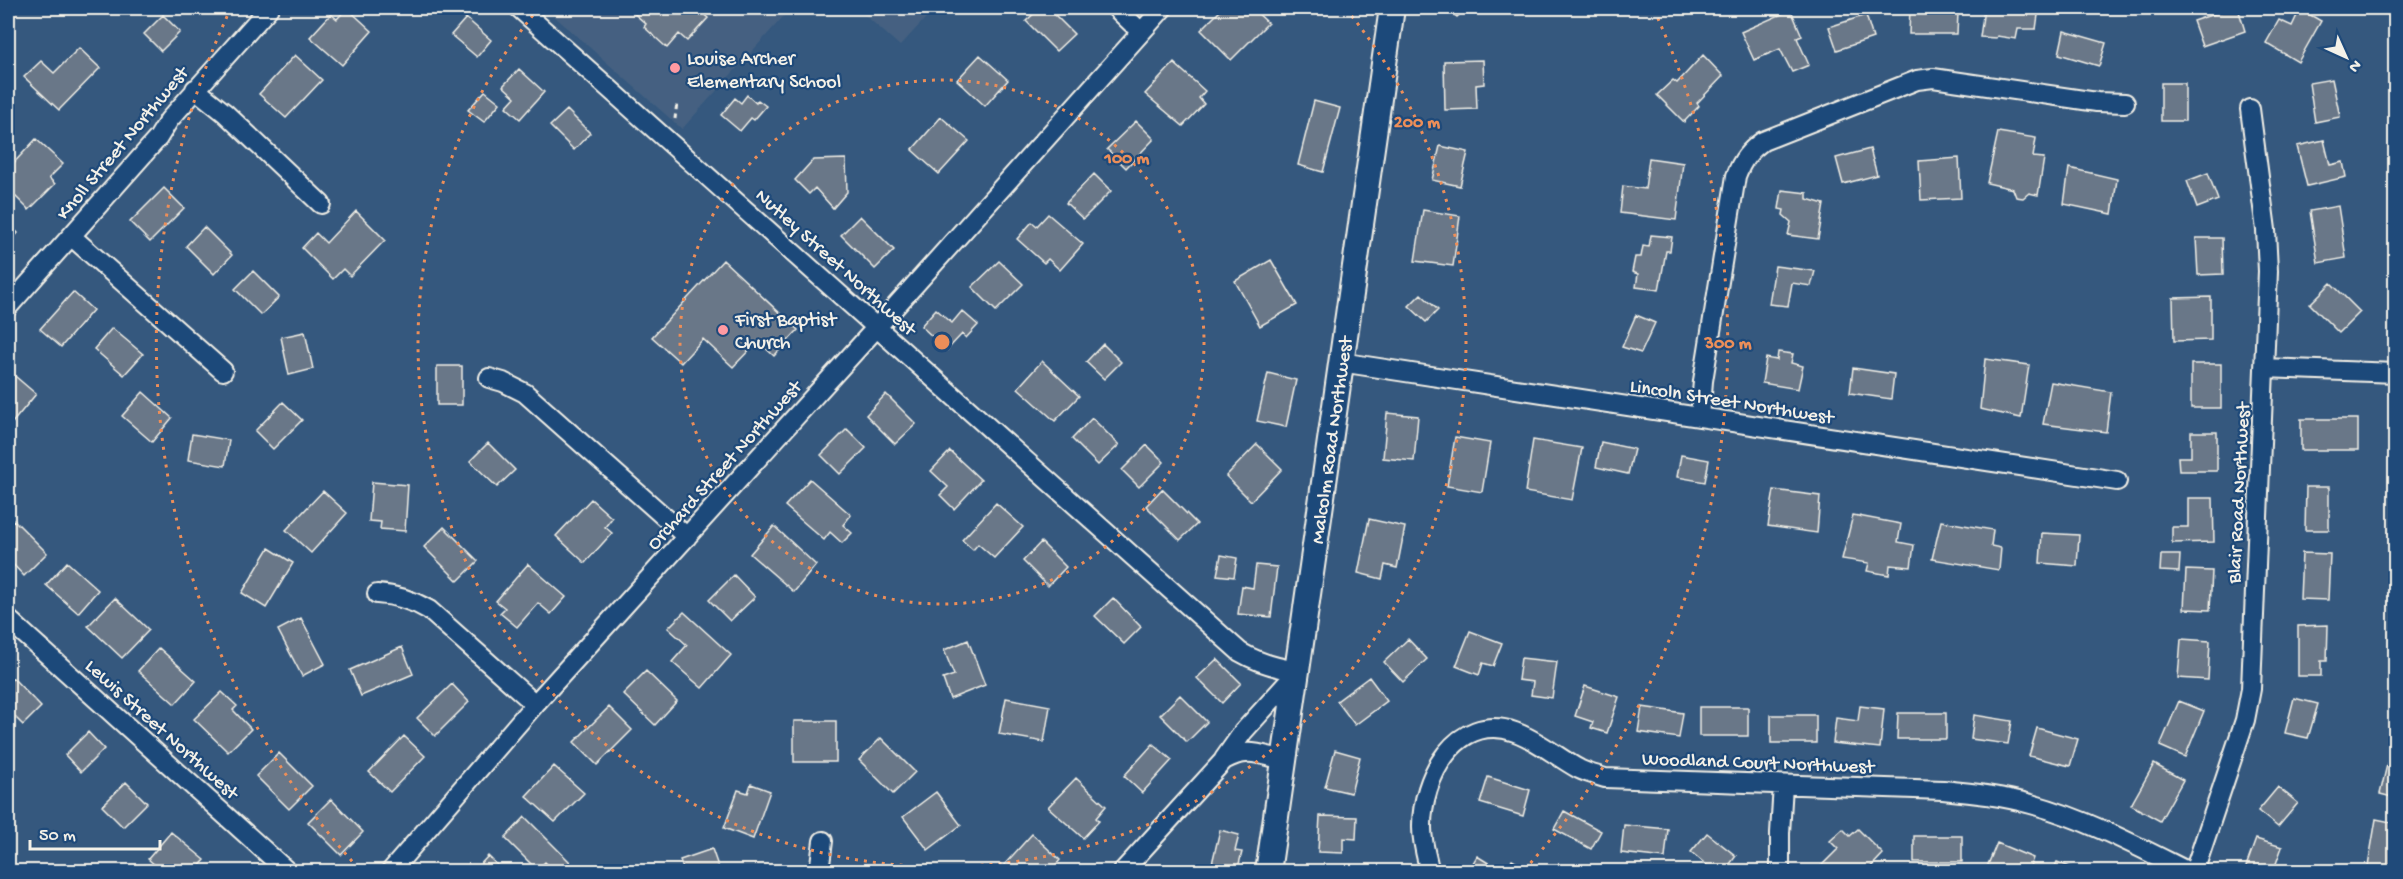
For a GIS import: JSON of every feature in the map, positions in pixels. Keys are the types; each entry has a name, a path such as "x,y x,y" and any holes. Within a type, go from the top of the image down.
{"main road":[{"name":"Malcolm Road Northwest","path":"1268,872 1323,504 1340,362 1392,8"}],"street":[{"name":"Knoll Street Northwest","path":"8,307 158,138 169,120 195,89 269,8"},
{"name":"Nutley Street Northwest","path":"519,8 1240,651 1259,663 1298,671"},
{"path":"1116,8 1141,32"},
{"name":"Orchard Street Northwest","path":"390,872 536,704 1163,8"},
{"path":"1700,417 1703,381 1736,176 1741,162 1750,150 1763,141 1917,80 1933,78 2097,102 2124,103"},
{"path":"195,89 225,113 321,204"},
{"name":"Blair Road Northwest","path":"2194,872 2245,720 2251,689 2268,271 2266,230 2250,109"},
{"path":"71,236 223,371"},
{"name":"Lincoln Street Northwest","path":"1340,362 2117,481"},
{"path":"2265,368 2396,373"},
{"path":"489,378 525,393 687,537"},
{"path":"377,594 404,598 429,610 536,704"},
{"name":"Lewis Street Northwest","path":"8,619 288,872"},
{"path":"1122,872 1224,760 1243,732 1298,671"},
{"name":"Woodland Court Northwest","path":"1428,864 1422,827 1424,807 1436,769 1449,748 1464,737 1479,731 1495,729 1513,731 1529,738 1578,769 1605,778 1943,790 2008,799 2075,818 2189,872"},
{"path":"1224,760 1239,752 1253,752 1284,760"},
{"path":"1780,872 1783,785"},
{"path":"819,872 823,840"}],"path":[{"path":"675,118 677,102"}],"shaded area":[{"name":"Louise Archer Elementary School","path":"545,8 791,8 682,129"},
{"name":"Louise Archer Elementary School","path":"857,8 935,8 900,46"}],"building":[{"path":"347,8 372,31 342,65 310,37 331,14 337,19"},
{"path":"628,8 697,8 708,18 687,41 679,34 667,48 644,27 646,24"},
{"path":"1040,8 1048,8 1074,34 1056,51 1026,21"},
{"path":"1223,8 1252,8 1268,23 1231,60 1201,30"},
{"path":"1446,8 1466,8 1457,17"},
{"path":"1910,8 1949,8 1949,12 1958,13 1957,34 1909,34"},
{"path":"1998,8 2039,8 2036,29 2018,29 2016,39 1997,36 1996,38 1980,37 1984,9 1997,11"},
{"path":"2238,8 2245,31 2202,46 2193,21"},
{"path":"2300,9 2321,21 2298,62 2266,43 2279,20 2292,26"},
{"path":"1791,10 1802,36 1797,38 1809,65 1792,72 1780,49 1754,60 1741,32"},
{"path":"163,15 180,32 161,51 144,34"},
{"path":"1866,15 1873,38 1837,50 1829,27"},
{"path":"466,18 491,40 477,57 451,35"},
{"path":"2064,31 2106,43 2099,66 2059,54"},
{"path":"79,48 100,68 59,110 24,77 41,61 54,73"},
{"path":"295,55 322,80 286,118 259,94"},
{"path":"980,55 1008,80 985,106 957,80"},
{"path":"1703,55 1723,76 1697,103 1699,106 1684,122 1657,95 1673,80 1677,83"},
{"path":"1483,60 1484,84 1476,85 1477,109 1445,110 1444,61"},
{"path":"1174,63 1205,91 1199,98 1204,104 1183,126 1145,94"},
{"path":"519,69 544,92 520,119 506,107 515,97 503,86"},
{"path":"2332,79 2340,117 2315,122 2309,83"},
{"path":"2161,83 2185,83 2185,121 2161,121"},
{"path":"485,91 500,103 484,122 468,110"},
{"path":"747,95 756,103 758,100 766,106 740,131 721,115 735,98 741,103"},
{"path":"1314,101 1340,108 1323,172 1298,165"},
{"path":"567,110 590,133 574,150 550,126"},
{"path":"941,117 969,141 939,174 912,150"},
{"path":"1136,121 1154,139 1126,168 1107,149"},
{"path":"1998,132 2036,138 2033,157 2044,158 2038,195 2029,193 2023,198 2016,197 2013,189 1987,183"},
{"path":"36,139 63,164 49,178 55,184 29,210 8,189 8,169"},
{"path":"2324,140 2330,165 2343,162 2346,177 2307,186 2297,146"},
{"path":"1440,146 1468,152 1460,186 1432,180"},
{"path":"1870,149 1877,175 1843,184 1836,158"},
{"path":"1649,158 1683,163 1676,220 1620,213 1623,186 1645,189"},
{"path":"1959,158 1961,198 1921,200 1919,161"},
{"path":"846,159 847,192 833,208 815,188 809,194 795,180 813,160"},
{"path":"2069,168 2117,179 2112,214 2064,204"},
{"path":"2208,173 2218,200 2197,208 2187,181"},
{"path":"1094,174 1111,191 1083,219 1066,203"},
{"path":"164,188 184,208 150,242 130,222"},
{"path":"1782,190 1807,193 1807,199 1824,204 1818,239 1788,235 1791,222 1783,215 1784,210 1779,209"},
{"path":"2338,206 2346,258 2318,263 2310,211"},
{"path":"1423,210 1460,216 1453,266 1415,261"},
{"path":"356,211 385,240 350,276 343,269 333,279 302,248 316,233 326,243"},
{"path":"1048,214 1083,244 1060,270 1048,259 1044,263 1017,239 1032,222 1037,226"},
{"path":"860,216 894,250 875,269 841,235"},
{"path":"8,223 18,233 8,244"},
{"path":"204,227 232,255 214,274 186,246"},
{"path":"1651,235 1672,237 1670,251 1666,251 1659,290 1636,287 1638,274 1632,272 1635,257 1641,257 1643,246 1649,247"},
{"path":"2196,238 2222,238 2223,274 2198,275"},
{"path":"723,260 798,330 774,356 758,341 733,367 703,339 681,363 652,337"},
{"path":"1271,260 1297,305 1260,326 1235,281"},
{"path":"999,261 1023,284 996,311 972,287"},
{"path":"1775,266 1815,271 1811,286 1792,283 1788,306 1769,304"},
{"path":"253,271 279,297 261,315 235,289"},
{"path":"2331,283 2360,312 2339,333 2310,304"},
{"path":"73,292 93,310 61,347 40,329"},
{"path":"1421,294 1438,310 1426,322 1409,306"},
{"path":"2211,297 2211,340 2174,341 2173,298"},
{"path":"936,309 952,323 962,311 978,325 966,338 962,334 947,350 921,326"},
{"path":"1636,315 1655,323 1641,353 1622,347"},
{"path":"112,328 143,354 124,375 94,349"},
{"path":"305,332 313,369 289,375 281,337"},
{"path":"1103,344 1121,362 1104,379 1086,362"},
{"path":"1778,352 1793,354 1791,363 1803,366 1798,389 1762,383 1766,358 1777,360"},
{"path":"1985,359 2029,365 2021,418 1980,409"},
{"path":"1042,361 1079,396 1055,421 1018,388"},
{"path":"2191,364 2221,364 2221,408 2191,408"},
{"path":"437,366 462,366 462,405 437,405"},
{"path":"1853,368 1894,374 1891,399 1850,393"},
{"path":"9,371 36,394 8,428 8,374"},
{"path":"1268,373 1296,380 1286,427 1257,421"},
{"path":"2051,382 2111,392 2106,432 2043,424"},
{"path":"143,392 172,418 152,442 122,416"},
{"path":"886,394 916,424 895,444 866,415"},
{"path":"283,402 302,420 273,449 255,431"},
{"path":"1387,413 1418,416 1414,461 1383,458"},
{"path":"1092,418 1119,445 1098,465 1072,439"},
{"path":"2301,419 2358,419 2358,450 2301,450"},
{"path":"847,429 866,448 840,474 821,455"},
{"path":"2191,432 2217,432 2217,471 2179,471 2178,457 2191,457"},
{"path":"192,434 229,440 225,466 188,460"},
{"path":"1455,437 1490,443 1482,492 1447,486"},
{"path":"1533,440 1582,448 1572,500 1525,492"},
{"path":"1601,442 1634,449 1628,474 1596,467"},
{"path":"488,443 515,470 497,487 470,461"},
{"path":"1257,444 1282,469 1251,501 1226,476"},
{"path":"1147,445 1164,462 1139,487 1122,470"},
{"path":"950,451 981,480 954,509 940,495 948,487 931,471"},
{"path":"1681,455 1709,460 1705,482 1677,477"},
{"path":"810,479 851,515 843,525 852,533 842,543 830,532 824,540 785,506"},
{"path":"372,482 408,485 405,531 380,529 381,522 369,521"},
{"path":"2306,487 2329,487 2329,530 2305,530"},
{"path":"1162,489 1197,524 1180,540 1146,506"},
{"path":"1774,490 1820,496 1817,533 1768,526"},
{"path":"323,491 347,513 311,553 286,530"},
{"path":"2188,498 2213,498 2214,542 2172,543 2172,527 2188,527"},
{"path":"591,499 612,518 605,527 612,533 585,563 556,536"},
{"path":"996,503 1023,527 994,558 978,544 973,550 962,540"},
{"path":"1853,515 1901,524 1898,542 1914,545 1911,567 1890,565 1889,575 1867,571 1869,563 1842,559"},
{"path":"1369,519 1405,527 1397,568 1385,565 1382,579 1358,573"},
{"path":"14,520 47,553 24,576 8,559 8,526"},
{"path":"1941,521 1993,530 1991,546 2001,548 1999,570 1932,559"},
{"path":"774,526 816,565 794,592 750,554"},
{"path":"444,527 478,561 458,581 424,547"},
{"path":"2042,533 2079,535 2077,566 2040,563"},
{"path":"1041,542 1066,567 1048,586 1023,561"},
{"path":"269,548 293,563 266,608 242,593"},
{"path":"2302,553 2330,554 2328,600 2300,599"},
{"path":"1221,555 1237,558 1234,577 1217,575"},
{"path":"2161,555 2180,555 2179,572 2160,571"},
{"path":"67,562 98,590 78,613 46,585"},
{"path":"528,564 566,597 551,614 538,603 517,627 500,613 505,608 496,601"},
{"path":"1256,565 1277,567 1271,617 1238,614 1242,586 1253,588"},
{"path":"2186,570 2212,571 2210,610 2184,609"},
{"path":"734,575 755,597 730,621 709,600"},
{"path":"115,598 149,630 122,658 88,626"},
{"path":"1113,598 1141,627 1124,644 1095,616"},
{"path":"684,612 731,655 702,688 672,662 687,645 668,628"},
{"path":"301,618 325,664 302,676 278,630"},
{"path":"2328,625 2327,661 2321,661 2321,676 2298,676 2298,626"},
{"path":"1470,631 1502,643 1493,666 1483,663 1479,675 1456,666"},
{"path":"1408,639 1427,659 1403,682 1384,662"},
{"path":"2181,639 2210,641 2208,680 2178,678"},
{"path":"968,640 985,685 950,699 943,679 954,675 944,650"},
{"path":"402,647 413,674 361,696 350,670"},
{"path":"159,648 196,681 175,704 138,671"},
{"path":"1521,658 1557,662 1552,698 1531,695 1533,682 1518,680"},
{"path":"1217,659 1241,683 1222,703 1197,678"},
{"path":"646,671 677,701 655,725 623,694"},
{"path":"1369,677 1387,701 1355,725 1337,701"},
{"path":"13,678 41,707 23,725 8,710 8,684"},
{"path":"452,684 469,702 435,736 417,718"},
{"path":"1585,686 1619,697 1607,733 1591,728 1593,722 1575,716"},
{"path":"222,692 237,706 233,710 251,729 228,752 194,719"},
{"path":"1180,695 1207,722 1187,742 1160,715"},
{"path":"1006,698 1050,706 1044,742 999,734"},
{"path":"2294,698 2318,704 2308,738 2285,733"},
{"path":"2179,701 2204,711 2185,757 2160,746"},
{"path":"1860,706 1884,709 1880,748 1833,743 1836,718 1858,721"},
{"path":"609,707 632,730 597,765 574,742"},
{"path":"1642,707 1683,713 1679,738 1638,732"},
{"path":"1699,707 1748,707 1748,736 1699,736"},
{"path":"1898,713 1946,713 1946,739 1897,739"},
{"path":"1771,715 1816,715 1816,743 1771,743"},
{"path":"1974,715 2012,721 2008,744 1971,739"},
{"path":"794,721 836,721 836,762 794,762"},
{"path":"2037,728 2078,739 2070,766 2029,756"},
{"path":"88,732 104,749 81,772 65,755"},
{"path":"404,736 425,756 390,792 369,772"},
{"path":"881,738 915,772 893,794 859,760"},
{"path":"1153,744 1172,760 1142,793 1124,776"},
{"path":"2392,744 2396,745 2396,798 2380,794"},
{"path":"1335,750 1360,757 1351,793 1325,787"},
{"path":"279,753 312,786 289,809 256,776"},
{"path":"2154,764 2183,780 2160,821 2131,805"},
{"path":"554,766 584,793 555,822 526,796"},
{"path":"1488,777 1530,790 1523,816 1480,803"},
{"path":"1076,778 1106,806 1096,818 1099,821 1083,838 1048,807"},
{"path":"126,782 147,803 123,827 102,806"},
{"path":"751,784 770,791 753,839 724,828 738,790 748,793"},
{"path":"2278,787 2298,803 2278,827 2258,811"},
{"path":"936,792 961,825 928,850 903,817"},
{"path":"331,799 363,832 341,855 308,822"},
{"path":"1564,811 1601,831 1591,849 1554,829"},
{"path":"1320,816 1357,817 1356,839 1343,838 1343,853 1318,852"},
{"path":"525,817 570,862 561,872 555,872 545,862 537,870 505,838"},
{"path":"2376,819 2396,823 2396,872 2367,872"},
{"path":"1624,825 1668,829 1665,858 1621,853"},
{"path":"1843,829 1850,836 1858,829 1883,854 1866,872 1825,872 1820,867 1838,849 1830,841"},
{"path":"1220,830 1239,835 1235,851 1242,852 1237,872 1210,872"},
{"path":"171,832 205,860 194,872 163,872 148,859"},
{"path":"1707,833 1736,856 1724,872 1715,872 1691,852"},
{"path":"1032,834 1060,860 1050,872 1011,872 1004,865"},
{"path":"1914,836 1962,836 1962,862 1914,862"},
{"path":"2256,839 2282,847 2273,872 2244,872"},
{"path":"1997,843 2033,858 2028,872 1997,872 1987,867"},
{"path":"712,849 720,872 684,872 680,860"},
{"path":"488,856 504,872 473,872"},
{"path":"1477,856 1503,872 1468,872"},
{"path":"1512,860 1532,872 1505,872"},
{"path":"2057,862 2083,872 2052,872"}],"place":[{"name":"Louise Archer Elementary School","path":"675,68"},
{"name":"First Baptist Church","path":"723,330"}]}
